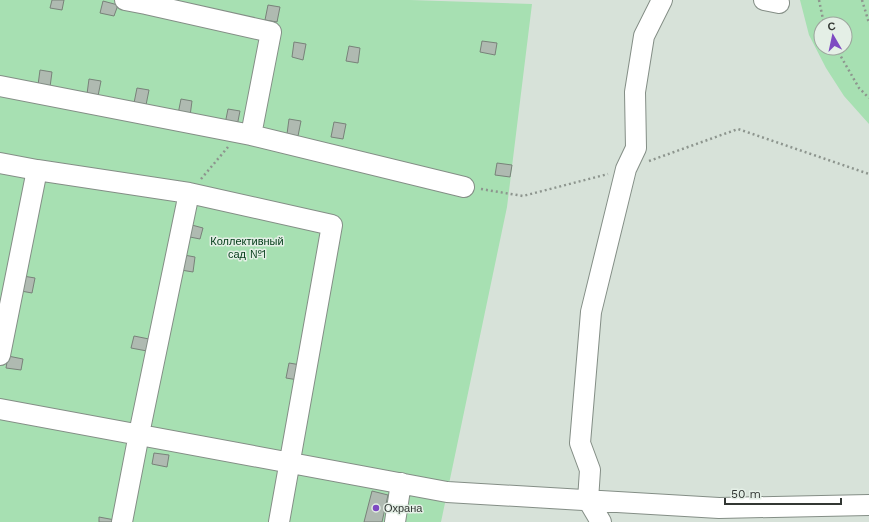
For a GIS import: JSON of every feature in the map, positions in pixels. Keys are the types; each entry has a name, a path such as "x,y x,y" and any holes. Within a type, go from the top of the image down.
{"street":[{"path":"125,0 147,2 271,32 245,134"},
{"path":"601,522 588,500 590,470 580,443 591,312 626,169 636,148 635,92 644,36 662,0"},
{"path":"0,86 245,134 464,187"},
{"path":"0,163 189,193 332,225 279,522"},
{"path":"0,355 37,170"},
{"path":"122,522 189,193"},
{"path":"0,409 447,492 719,508 869,505"},
{"path":"395,522 402,483"},
{"path":"696,522 719,508"}],"path":[{"path":"819,0 822,16"},
{"path":"862,0 869,23"},
{"path":"840,56 858,88 869,98"},
{"path":"464,187 523,196 626,169 738,129 869,174"},
{"path":"189,193 245,134"}],"green space":[{"name":"Коллективный сад №1","path":"0,0 410,0 532,4 507,207 441,522 0,522"},
{"path":"800,0 869,0 869,124 844,96 820,56 853,56 853,16 813,16 813,43 809,35"}],"building":[{"path":"52,0 64,0 62,10 50,8"},
{"path":"103,1 118,5 114,16 100,13"},
{"path":"268,5 280,7 277,22 265,20"},
{"path":"482,41 497,43 495,55 480,52"},
{"path":"294,42 306,44 303,60 292,57"},
{"path":"349,46 360,48 358,63 346,61"},
{"path":"40,70 52,72 50,87 38,85"},
{"path":"89,79 101,81 98,96 87,94"},
{"path":"137,88 149,90 146,105 134,103"},
{"path":"181,99 192,101 190,116 178,114"},
{"path":"228,109 240,111 237,126 225,124"},
{"path":"289,119 301,121 298,136 287,134"},
{"path":"334,122 346,124 343,139 331,137"},
{"path":"497,163 512,165 510,177 495,175"},
{"path":"188,224 203,228 200,239 185,236"},
{"path":"184,255 195,257 193,272 181,270"},
{"path":"23,276 35,278 32,293 21,291"},
{"path":"134,336 149,339 147,351 131,348"},
{"path":"8,356 23,359 21,370 6,368"},
{"path":"289,363 301,365 298,380 286,378"},
{"path":"154,453 169,455 167,467 152,464"},
{"name":"Охрана","path":"372,491 388,495 382,522 364,522"},
{"path":"99,517 115,520 114,522 99,522"}],"place":[{"name":"Охрана","path":"376,508"}]}
